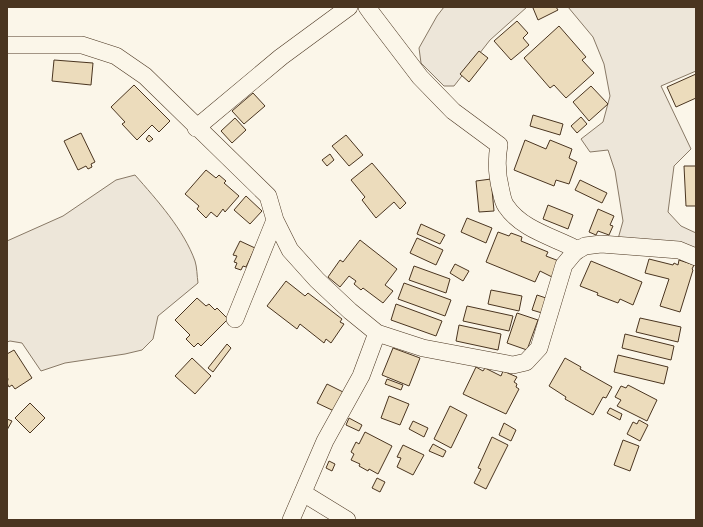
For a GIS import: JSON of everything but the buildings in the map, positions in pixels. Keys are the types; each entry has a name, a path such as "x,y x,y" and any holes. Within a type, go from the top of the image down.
{"street":[{"path":"196,128 281,57 349,7"},
{"path":"368,7 420,77 453,110 499,145 496,160 499,184 505,204 514,216 527,226 578,250"},
{"path":"7,45 82,45 116,56 145,76 196,128 268,196 276,220 290,250 317,280 377,334 423,348 513,365 526,362 539,348 564,265 578,250 585,246 601,244 679,250 696,257"},
{"path":"235,318 276,220"},
{"path":"291,520 325,441 361,376 377,334"},
{"path":"303,494 347,520"}],"shaded area":[{"path":"444,7 527,7 490,40 454,86 444,86 421,63 419,48 437,16"},
{"path":"568,7 696,7 696,71 661,86 691,149 674,166 668,212 681,226 696,233 696,249 618,239 623,221 615,171 608,150 590,152 581,139 603,122 610,96 604,64 593,37"},
{"path":"135,175 169,216 184,238 195,261 198,283 158,316 153,339 142,350 65,363 41,371 22,343 7,342 7,241 63,216 116,180"}]}
